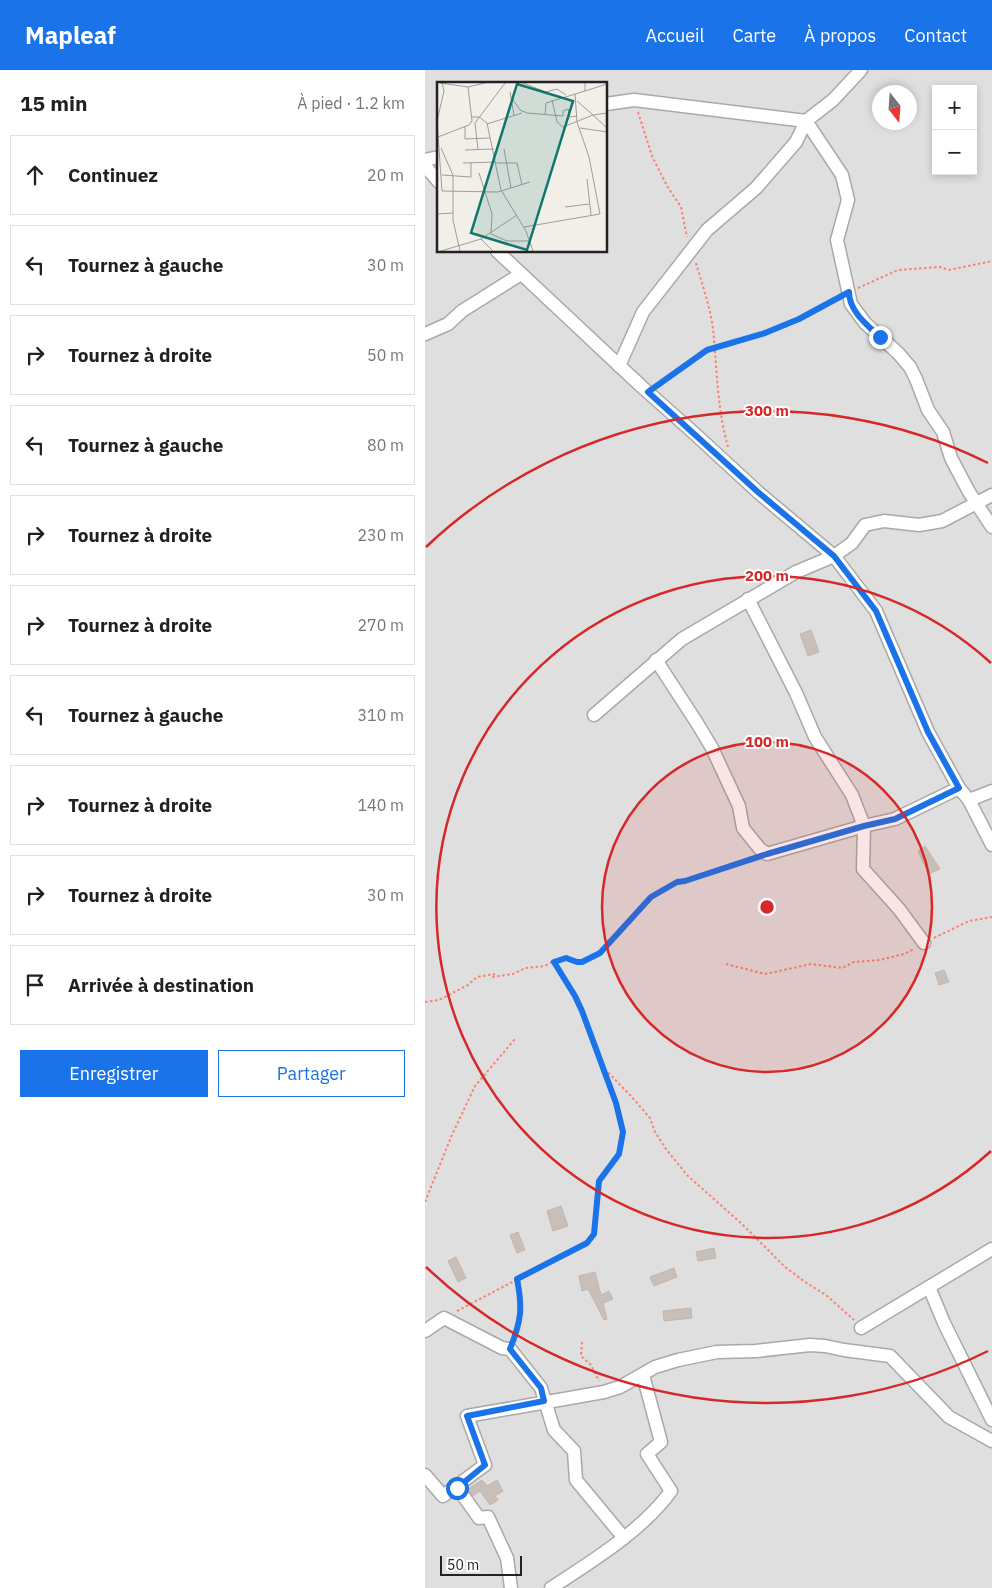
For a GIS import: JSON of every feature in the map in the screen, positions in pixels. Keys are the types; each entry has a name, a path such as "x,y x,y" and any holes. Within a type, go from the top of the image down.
{"street":[{"path":"619,366 643,312 707,230 756,188 796,142 806,121 833,100 861,70"},
{"path":"607,104 634,100 806,121 842,175 844,183 848,200 837,240 851,304 856,313 910,367 917,379 928,410 943,432 951,458 992,527"},
{"path":"425,166 437,180"},
{"path":"498,252 619,366 759,493 834,556 876,611 928,732 959,788 969,800 992,845"},
{"path":"425,334 448,324 462,311 521,274"},
{"path":"594,715 682,639 796,572 834,556 852,543 865,525 884,521 919,526 942,521 992,495"},
{"path":"748,599 796,694 815,737 852,795 864,826 863,869 899,910 924,943"},
{"path":"657,660 712,748 739,806 743,828 760,849 767,854 895,819 959,788"},
{"path":"969,800 992,791"},
{"path":"861,1328 992,1249"},
{"path":"929,1287 944,1323 992,1420"},
{"path":"425,1331 445,1318 502,1348 510,1349 541,1388 554,1430 574,1450 577,1480 624,1538"},
{"path":"425,1475 443,1496 457,1488 485,1465 467,1416 604,1392 620,1387 655,1368 678,1360 717,1352 756,1351 803,1346 825,1346 890,1356 949,1417 992,1441"},
{"path":"551,1588 624,1538 671,1491 647,1454 661,1442 643,1375"},
{"path":"457,1488 479,1518 488,1517 507,1558 511,1588"}],"path":[{"path":"634,100 652,156 667,186 681,207 687,239 709,308 725,436 735,471"},
{"path":"648,392 707,350 799,319 849,292 898,270 940,267 949,270 992,260"},
{"path":"425,1002 439,1000 468,985 477,977 494,974 492,977 513,974 525,968 545,966 566,958 582,962 600,953 651,897 677,882 767,854"},
{"path":"726,964 765,974 811,964 842,968 854,962 880,960 904,954 943,932 969,921 992,916"},
{"path":"445,1318 587,1243 594,1234 599,1181 619,1154 623,1132 616,1103 575,996 554,962"},
{"path":"425,1202 451,1137 475,1086 515,1040"},
{"path":"601,1065 650,1118 655,1132 687,1176 743,1225 785,1267 832,1300 861,1328"},
{"path":"510,1349 519,1326 522,1306 517,1279"},
{"path":"582,1342 581,1356 591,1365 604,1392"}],"shaded area":[{"path":"425,70 992,70 992,1588 425,1588"}],"building":[{"path":"811,630 819,652 808,656 800,634"},
{"path":"925,846 940,869 929,874 918,851"},
{"path":"944,970 949,982 939,985 935,973"},
{"path":"561,1206 568,1226 553,1231 547,1211"},
{"path":"518,1232 525,1250 517,1253 510,1235"},
{"path":"714,1248 716,1258 698,1261 696,1252"},
{"path":"456,1257 466,1278 458,1282 448,1261"},
{"path":"674,1268 677,1277 654,1286 650,1277"},
{"path":"595,1272 601,1295 609,1291 613,1299 603,1303 607,1319 604,1320 588,1289 582,1291 579,1276"},
{"path":"691,1308 692,1318 664,1321 663,1311"},
{"path":"482,1480 487,1486 497,1480 503,1491 495,1496 498,1500 490,1505 480,1491 473,1496 468,1489"}],"route":[{"path":"457,1488 485,1465 467,1416 544,1401 541,1388 510,1349 519,1326 522,1306 517,1279 587,1243 594,1234 599,1181 619,1154 623,1132 616,1103 582,1011 563,974 554,962 557,959 566,958 582,962 600,953 651,897 677,882 767,854 895,819 959,788 928,732 876,611 834,556 759,493 648,392 707,350 765,333 799,319 849,292 849,299 856,313 880,337"}]}
